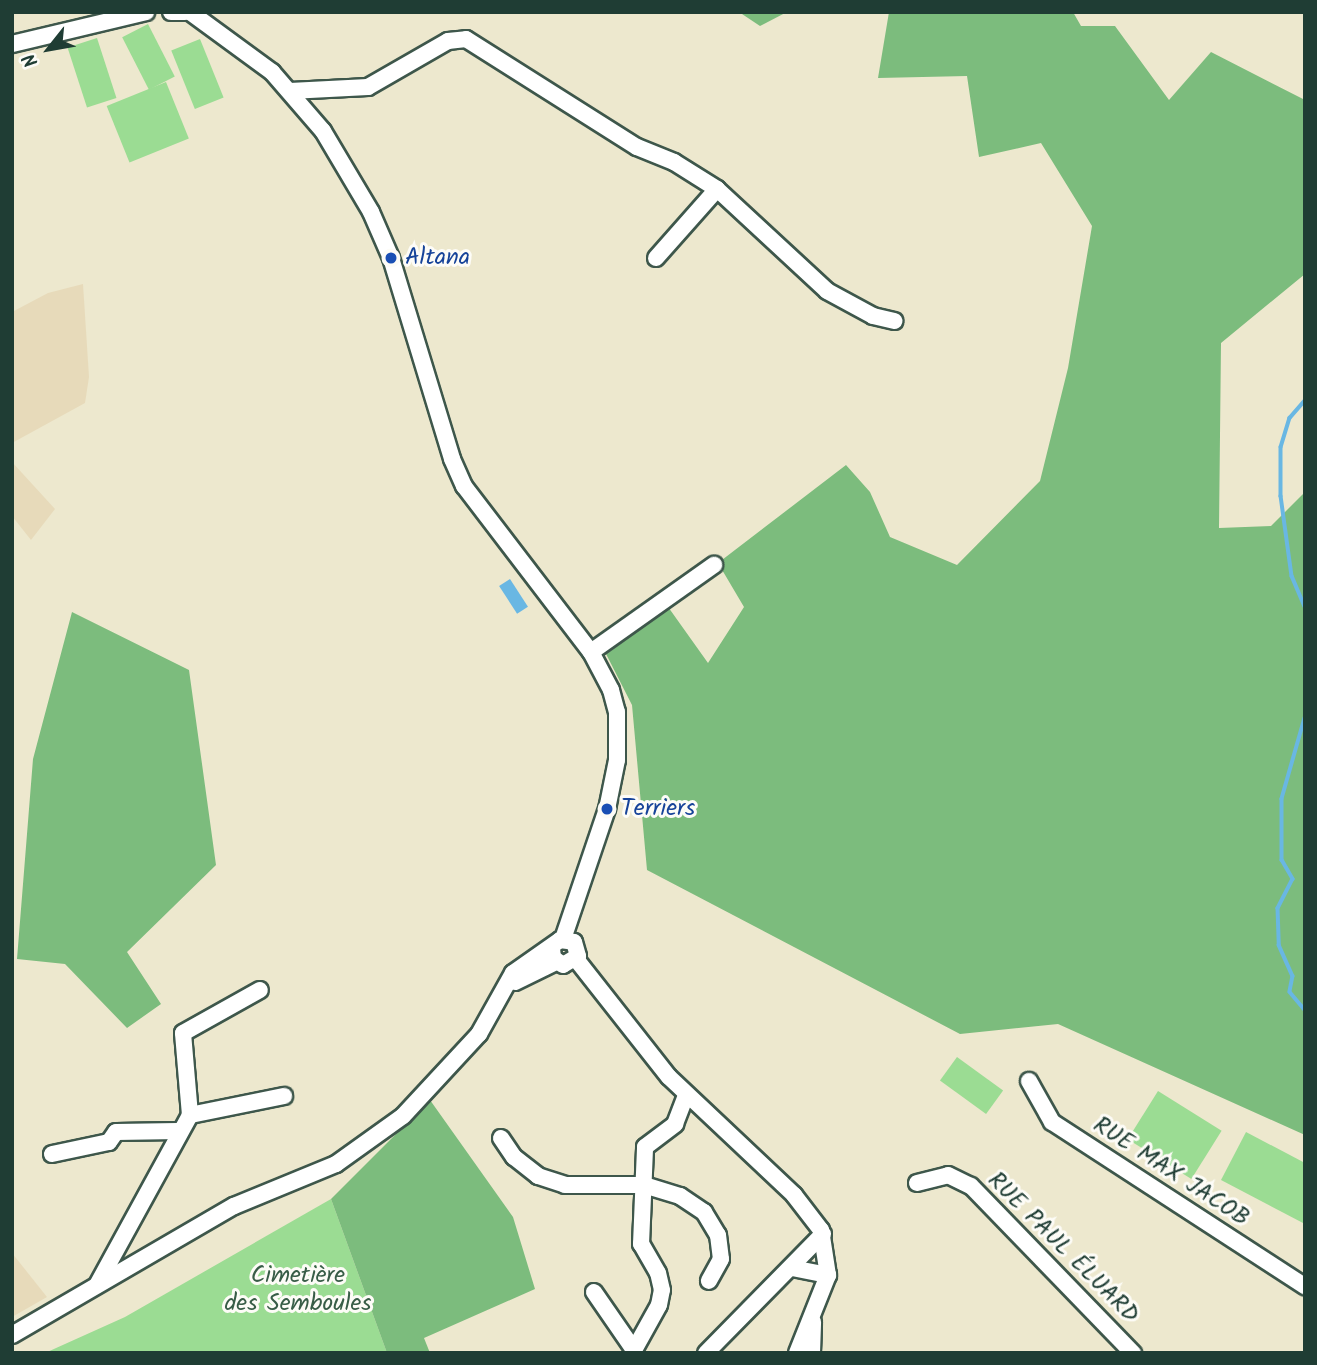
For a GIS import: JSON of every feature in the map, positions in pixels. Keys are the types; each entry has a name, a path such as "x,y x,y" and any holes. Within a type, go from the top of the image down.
{"street":[{"path":"12,44 146,12"},
{"path":"171,12 188,12 272,72 323,131 382,235 452,459 464,486 591,652 617,712 617,760 607,809 572,906 561,947 567,965 576,959 686,1095 794,1195 823,1234 828,1275 797,1353"},
{"path":"290,91 368,87 448,41 467,38 637,147 674,162 717,189 827,291 873,316 894,321"},
{"path":"656,258 717,189"},
{"path":"591,652 714,565"},
{"path":"12,1335 234,1206 336,1164 403,1116 479,1034 504,988 530,959 561,947"},
{"path":"190,1115 183,1033 260,990"},
{"name":"RUE MAX JACOB","path":"1029,1081 1052,1122 1305,1286"},
{"path":"594,1292 634,1350 659,1305 662,1290 642,1244 645,1147 674,1124 686,1095"},
{"path":"97,1285 178,1131 190,1115 284,1096"},
{"path":"52,1154 110,1142 116,1132 178,1131"},
{"path":"501,1138 513,1157 547,1179 565,1185 644,1185 680,1196 704,1212 718,1235 721,1259 709,1281"},
{"name":"RUE PAUL ÉLUARD","path":"917,1183 948,1175 971,1186 1133,1353"},
{"path":"706,1353 823,1234"},
{"path":"792,1268 828,1275"},
{"path":"812,1353 814,1313"}],"shaded area":[{"path":"83,284 89,377 85,403 12,443 12,312 48,293"},
{"path":"12,462 55,509 31,540 12,516"},
{"path":"12,1253 47,1297 12,1317"}],"green space":[{"path":"739,12 787,12 760,26"},
{"path":"889,12 1073,12 1081,26 1115,26 1169,100 1211,52 1305,100 1305,274 1221,343 1219,528 1271,526 1305,492 1305,1135 1058,1024 960,1034 647,870 632,705 604,650 666,604 708,663 744,607 718,563 846,465 870,492 890,537 957,565 1040,481 1068,368 1092,226 1041,143 979,157 967,76 878,78"},
{"path":"148,24 175,77 149,90 122,37"},
{"path":"97,38 116,98 87,107 68,48"},
{"path":"200,39 224,97 195,109 171,51"},
{"path":"166,82 189,139 130,163 107,106"},
{"path":"72,612 189,670 216,865 127,952 161,1004 127,1028 65,964 17,959 33,759"},
{"path":"957,1057 1003,1091 986,1114 940,1080"},
{"path":"1158,1091 1222,1131 1191,1179 1128,1139"},
{"path":"430,1100 513,1217 535,1289 424,1338 430,1353 387,1353 331,1199"},
{"path":"1246,1132 1305,1163 1303,1223 1221,1180"},
{"name":"Cimetière des Semboules","path":"331,1199 387,1353 45,1353 125,1317"}],"water":[{"path":"510,579 528,607 517,614 499,586"}],"waterway":[{"path":"1305,401 1290,418 1281,447 1281,496 1292,576 1305,606"},
{"path":"1305,718 1282,799 1282,860 1293,879 1278,908 1279,945 1293,976 1290,992 1305,1010"}],"place":[{"name":"Altana","path":"391,258"},
{"name":"Terriers","path":"607,809"}]}
